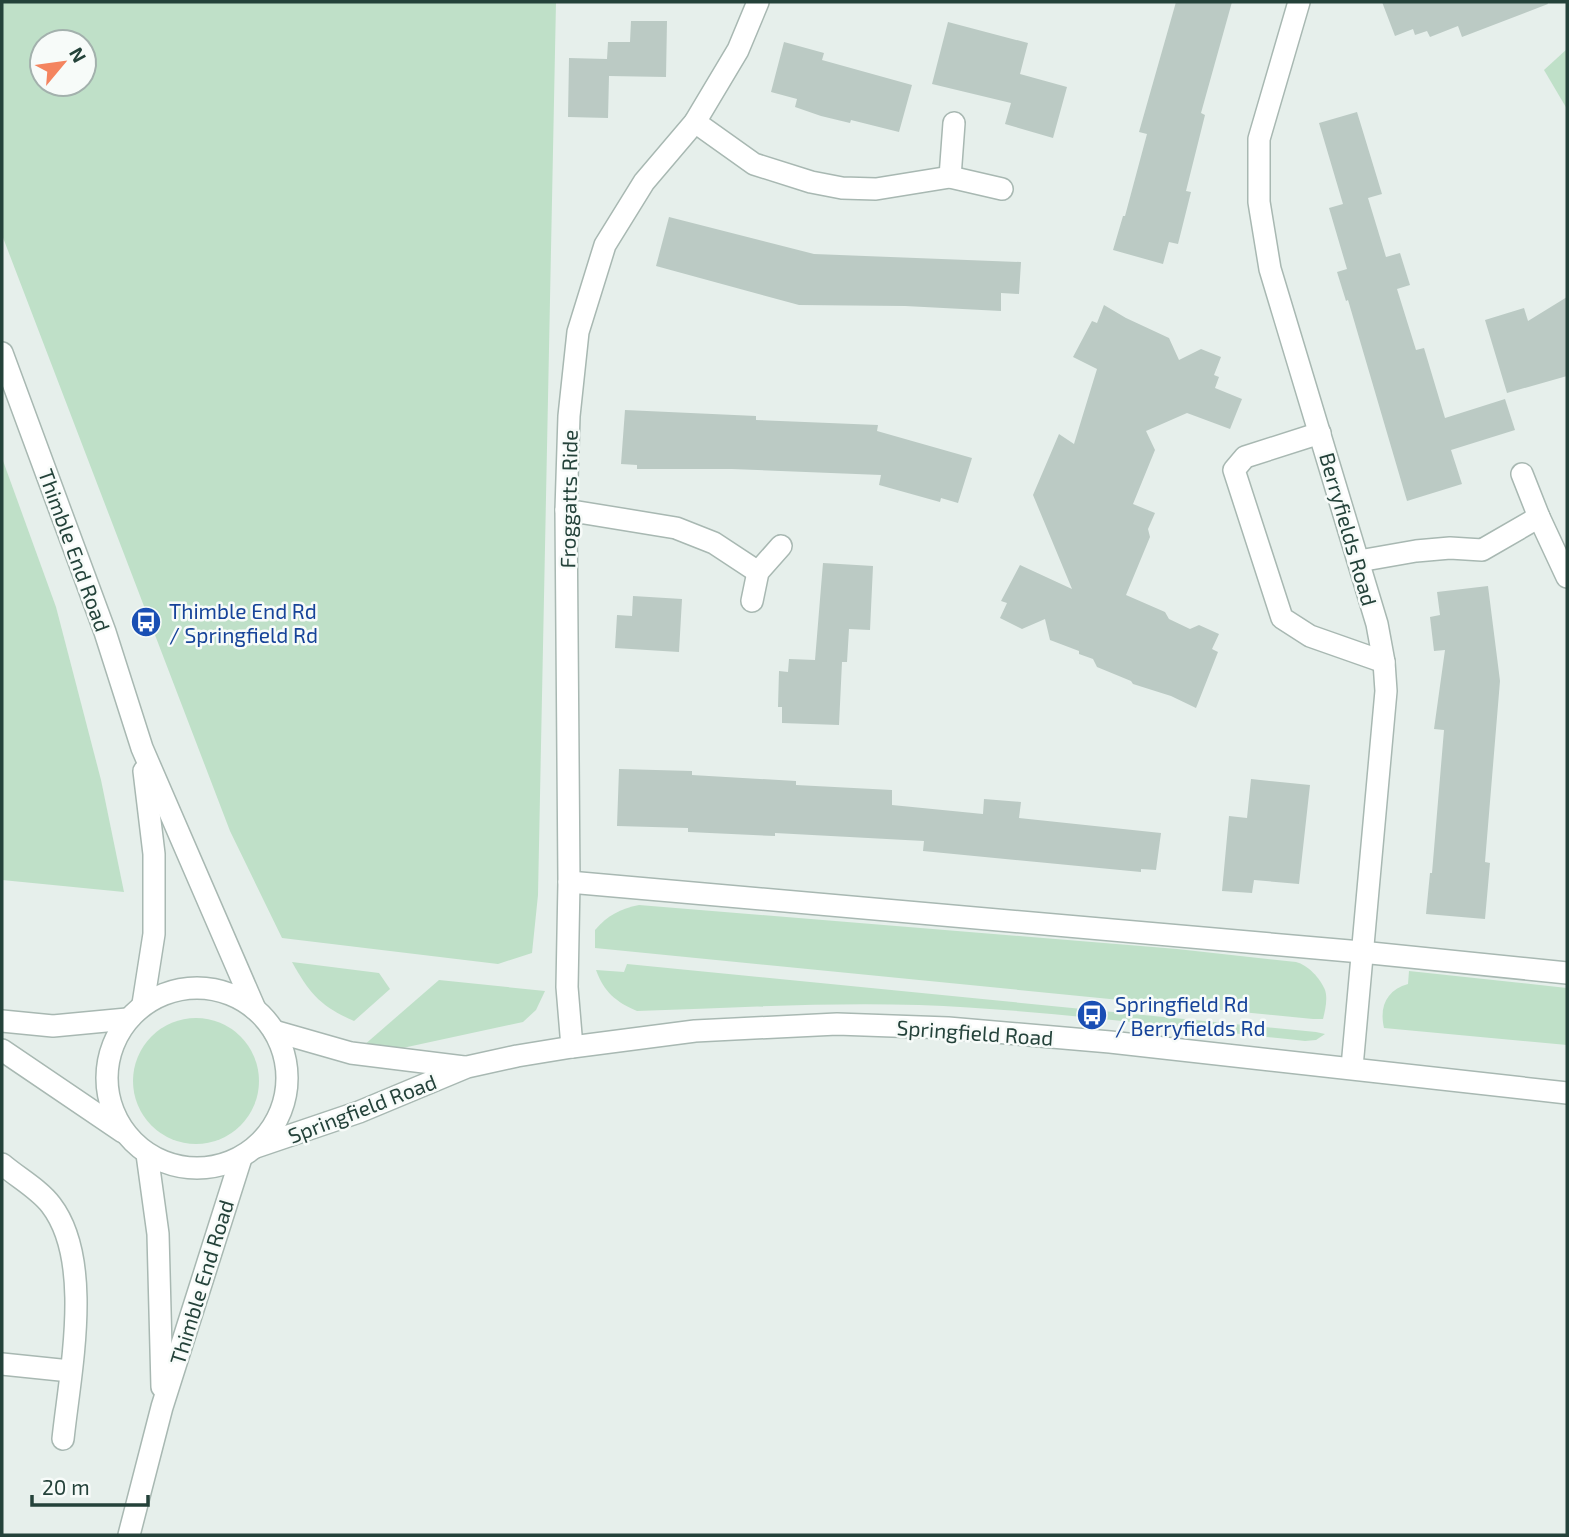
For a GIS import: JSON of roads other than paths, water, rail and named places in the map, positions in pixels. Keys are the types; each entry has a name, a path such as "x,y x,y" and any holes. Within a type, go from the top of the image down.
{"street":[{"name":"Froggatts Ride","path":"572,1046 567,987 569,883 566,510 569,416 578,332 604,245 644,182 695,122 738,50 758,2"},
{"name":"Berryfields Road","path":"1298,2 1259,139 1259,202 1270,269 1377,624 1386,691 1352,1068"},
{"path":"695,122 754,164 810,182 842,188 876,189 950,177 1002,189"},
{"path":"950,177 954,123"},
{"name":"Thimble End Road","path":"2,354 105,632 142,748 255,1009"},
{"path":"1320,433 1245,457 1234,470 1282,618 1310,636 1384,662"},
{"path":"1522,474 1567,577"},
{"path":"566,510 676,528 714,543 758,572"},
{"path":"1359,561 1416,551 1450,548 1482,550 1539,517"},
{"path":"752,601 758,572 781,546"},
{"name":"Thimble End Road","path":"142,748 154,854 154,934 143,1004"},
{"path":"569,883 1362,952 1567,974"},
{"path":"2,1050 124,1133 147,1154 166,1164 184,1169 212,1167 249,1152 279,1117 288,1081 285,1056 274,1031 255,1009 214,988 181,988 143,1004 127,1019 111,1047 106,1076 110,1105 124,1133"},
{"path":"2,1021 53,1026 127,1019"},
{"name":"Springfield Road","path":"249,1152 359,1112 467,1067 572,1046 695,1031 837,1024 948,1028 1110,1042 1567,1093"},
{"name":"Springfield Road","path":"274,1031 351,1054 467,1067"},
{"name":"Thimble End Road","path":"129,1535 162,1407 249,1152"},
{"name":"Thimble End Road","path":"147,1154 158,1234 162,1407"},
{"path":"2,1164 50,1202 64,1224 72,1253 78,1308 64,1439"},
{"path":"2,1364 70,1371"}],"place":[{"name":"Thimble End Rd / Springfield Rd","path":"146,622"},
{"name":"Springfield Rd / Berryfields Rd","path":"1092,1015"}]}
